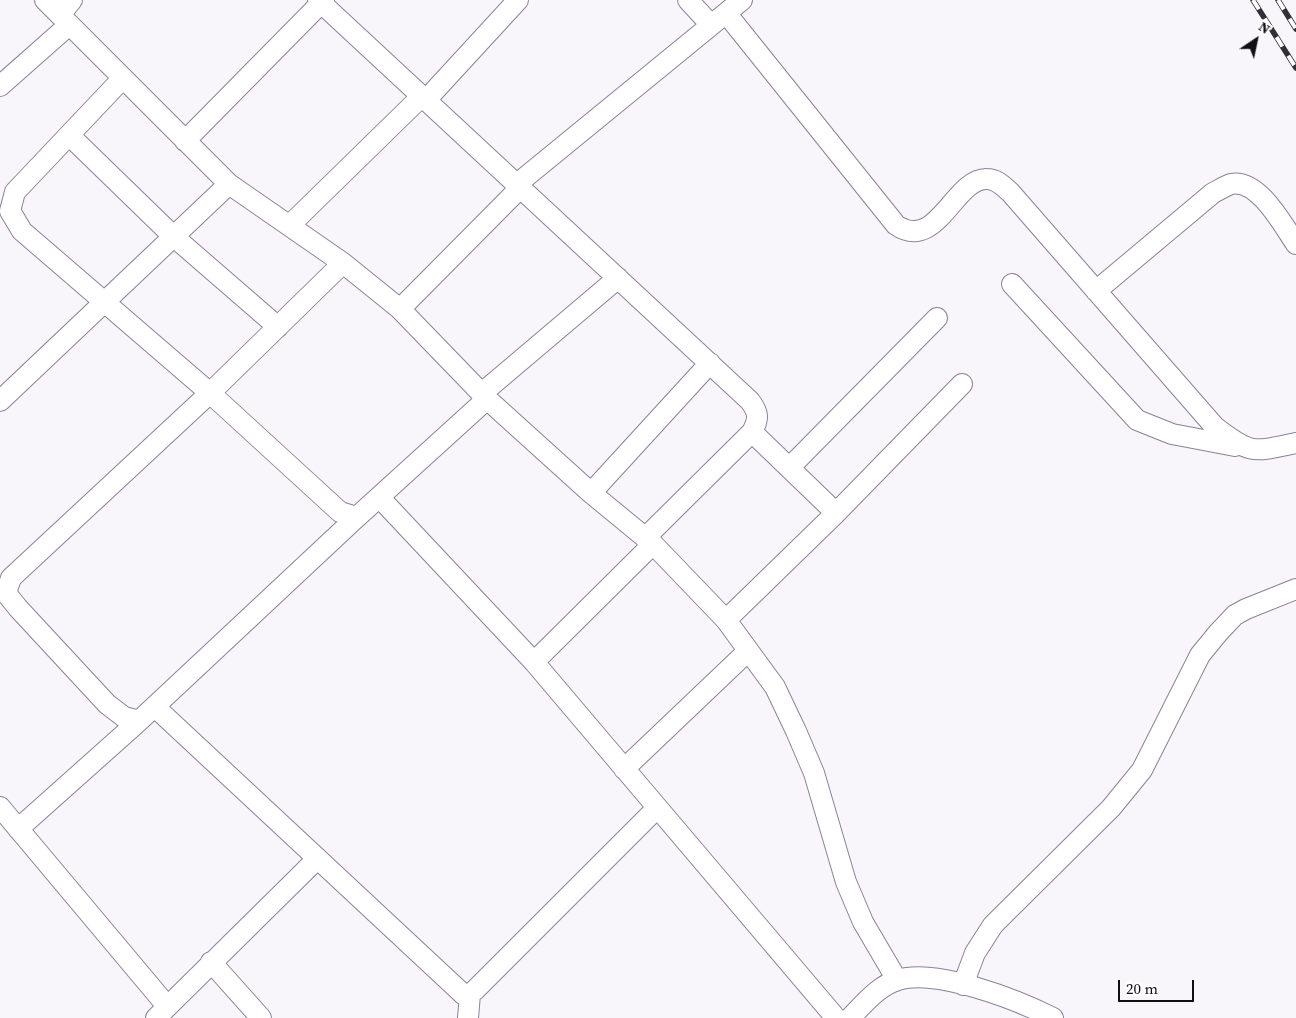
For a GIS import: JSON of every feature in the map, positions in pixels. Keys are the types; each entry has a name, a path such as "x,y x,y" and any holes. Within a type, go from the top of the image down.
{"street":[{"path":"45,0 67,13 122,79 228,184 343,263 400,309 484,397 591,493 649,541 726,620 775,688 796,731 814,773 846,882 864,922 897,980"},
{"path":"290,226 424,98 518,0"},
{"path":"688,0 719,19 896,225 906,232 916,232 928,227 974,183 986,179 999,182 1010,192 1215,427 1239,447"},
{"path":"400,309 519,186 742,0"},
{"path":"185,142 321,1 710,363 758,411 758,422 752,432 534,662"},
{"path":"0,86 67,13"},
{"path":"0,205 15,192 122,79"},
{"path":"69,135 173,236 278,327"},
{"path":"0,400 228,184"},
{"path":"1096,292 1213,193 1231,184 1244,184 1255,191 1272,207 1296,244"},
{"path":"15,192 10,211 22,231 210,394 340,512 357,517"},
{"path":"139,721 124,717 107,704 18,608 6,593 5,583 210,394 343,263"},
{"path":"18,829 155,707 357,517 380,498 484,397 618,278"},
{"path":"1012,284 1137,420 1172,434 1260,451 1296,443"},
{"path":"789,468 937,318"},
{"path":"591,493 710,363"},
{"path":"726,620 836,513 962,384"},
{"path":"752,432 836,513"},
{"path":"380,498 534,662 836,1018"},
{"path":"963,985 975,953 993,925 1111,808 1142,770 1200,655 1218,633 1235,616 1246,609 1296,589"},
{"path":"624,770 748,651"},
{"path":"155,707 464,995 470,994 658,808"},
{"path":"0,807 160,1015 317,858"},
{"path":"211,962 262,1018"},
{"path":"850,1018 875,993 897,980 927,977 1014,999 1053,1018"},
{"path":"468,1018 470,994"}],"railway":[{"path":"1253,0 1296,68"},
{"path":"1278,0 1296,29"}]}
